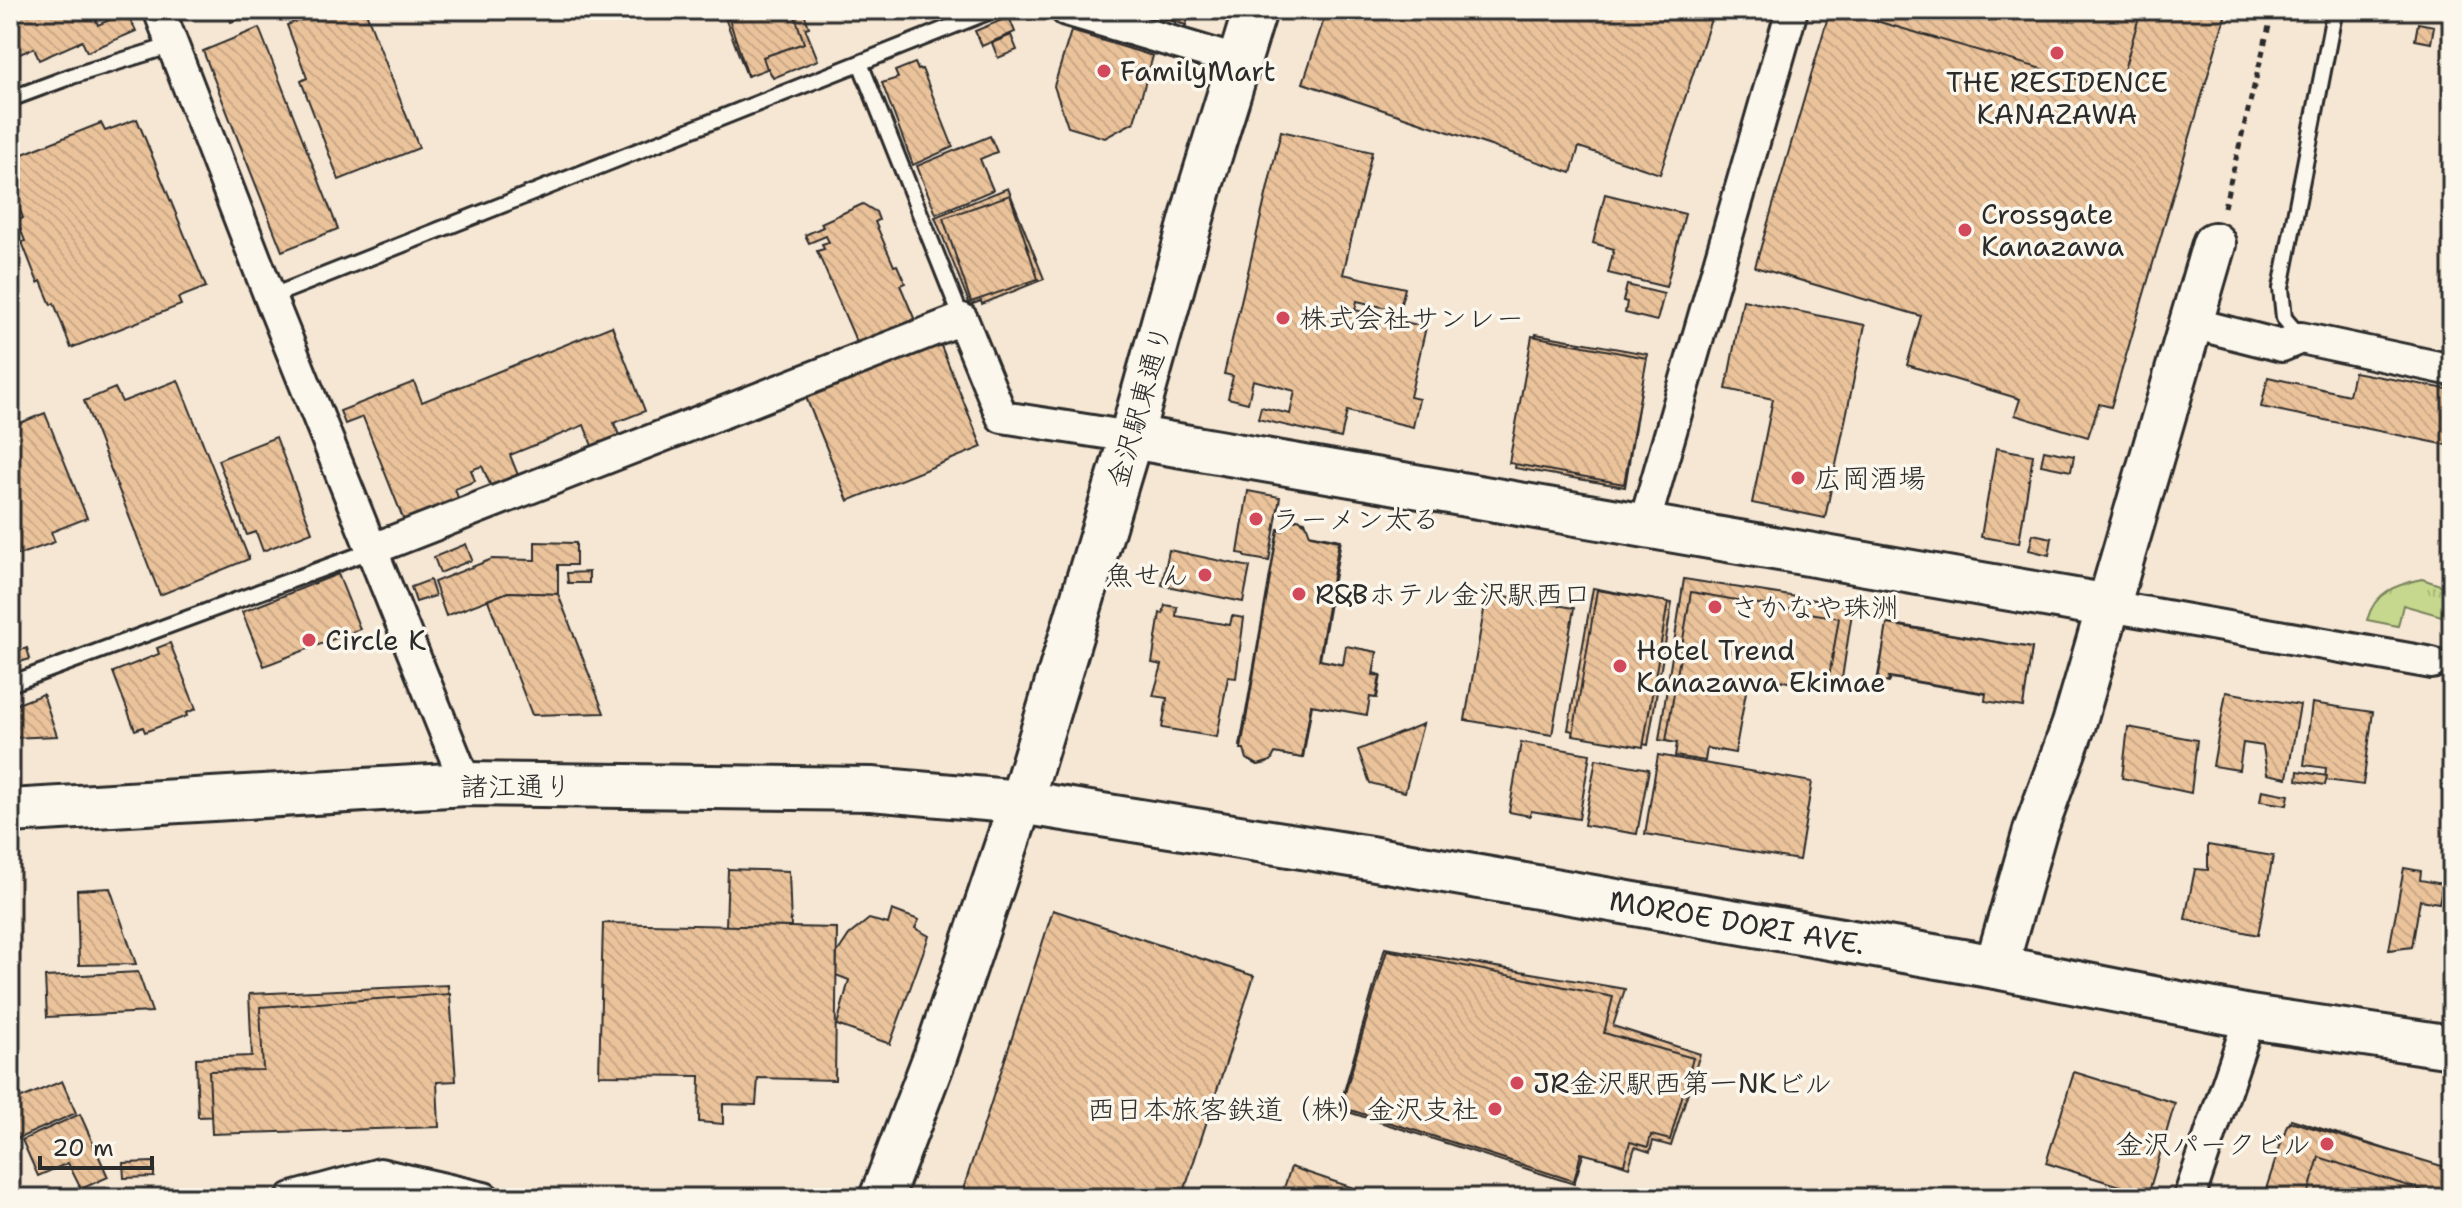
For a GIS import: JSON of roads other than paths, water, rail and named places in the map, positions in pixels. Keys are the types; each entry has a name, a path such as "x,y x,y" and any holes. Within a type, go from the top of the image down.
{"street":[{"path":"159,10 270,297 466,784"},
{"path":"1066,10 1240,62"},
{"name":"金沢駅東通り","path":"881,1198 936,1054 1021,802 1255,10"},
{"path":"1644,525 1792,10"},
{"path":"1996,967 2035,831 2074,724 2214,244"},
{"path":"373,549 962,319 1002,417 2442,664"},
{"path":"2192,323 2282,346 2301,338 2452,370"},
{"name":"諸江通り","path":"10,811 466,784 871,789 1021,802"},
{"name":"MOROE DORI AVE.","path":"1021,802 1370,858 1996,967 2250,1017 2452,1047"},
{"path":"2189,1198 2250,1017"},
{"path":"292,1198 380,1174 484,1198"}],"lane":[{"path":"270,297 993,10"},
{"path":"2301,338 2284,318 2281,288 2333,19 2338,10"},
{"path":"10,99 173,45"},
{"path":"860,63 962,319"},
{"path":"10,684 373,549"}],"place":[{"name":"THE RESIDENCE KANAZAWA","path":"2057,53"},
{"name":"FamilyMart","path":"1104,71"},
{"name":"Crossgate Kanazawa","path":"1965,230"},
{"name":"株式会社サンレー","path":"1283,318"},
{"name":"広岡酒場","path":"1798,478"},
{"name":"ラーメン太る","path":"1256,519"},
{"name":"魚せん","path":"1205,575"},
{"name":"R&Bホテル金沢駅西口","path":"1299,594"},
{"name":"さかなや珠洲","path":"1715,607"},
{"name":"Circle K","path":"309,640"},
{"name":"Hotel Trend Kanazawa Ekimae","path":"1620,666"},
{"name":"JR金沢駅西第一NKビル","path":"1517,1083"},
{"name":"西日本旅客鉄道（株）金沢支社","path":"1495,1109"},
{"name":"金沢パークビル","path":"2327,1144"}]}
